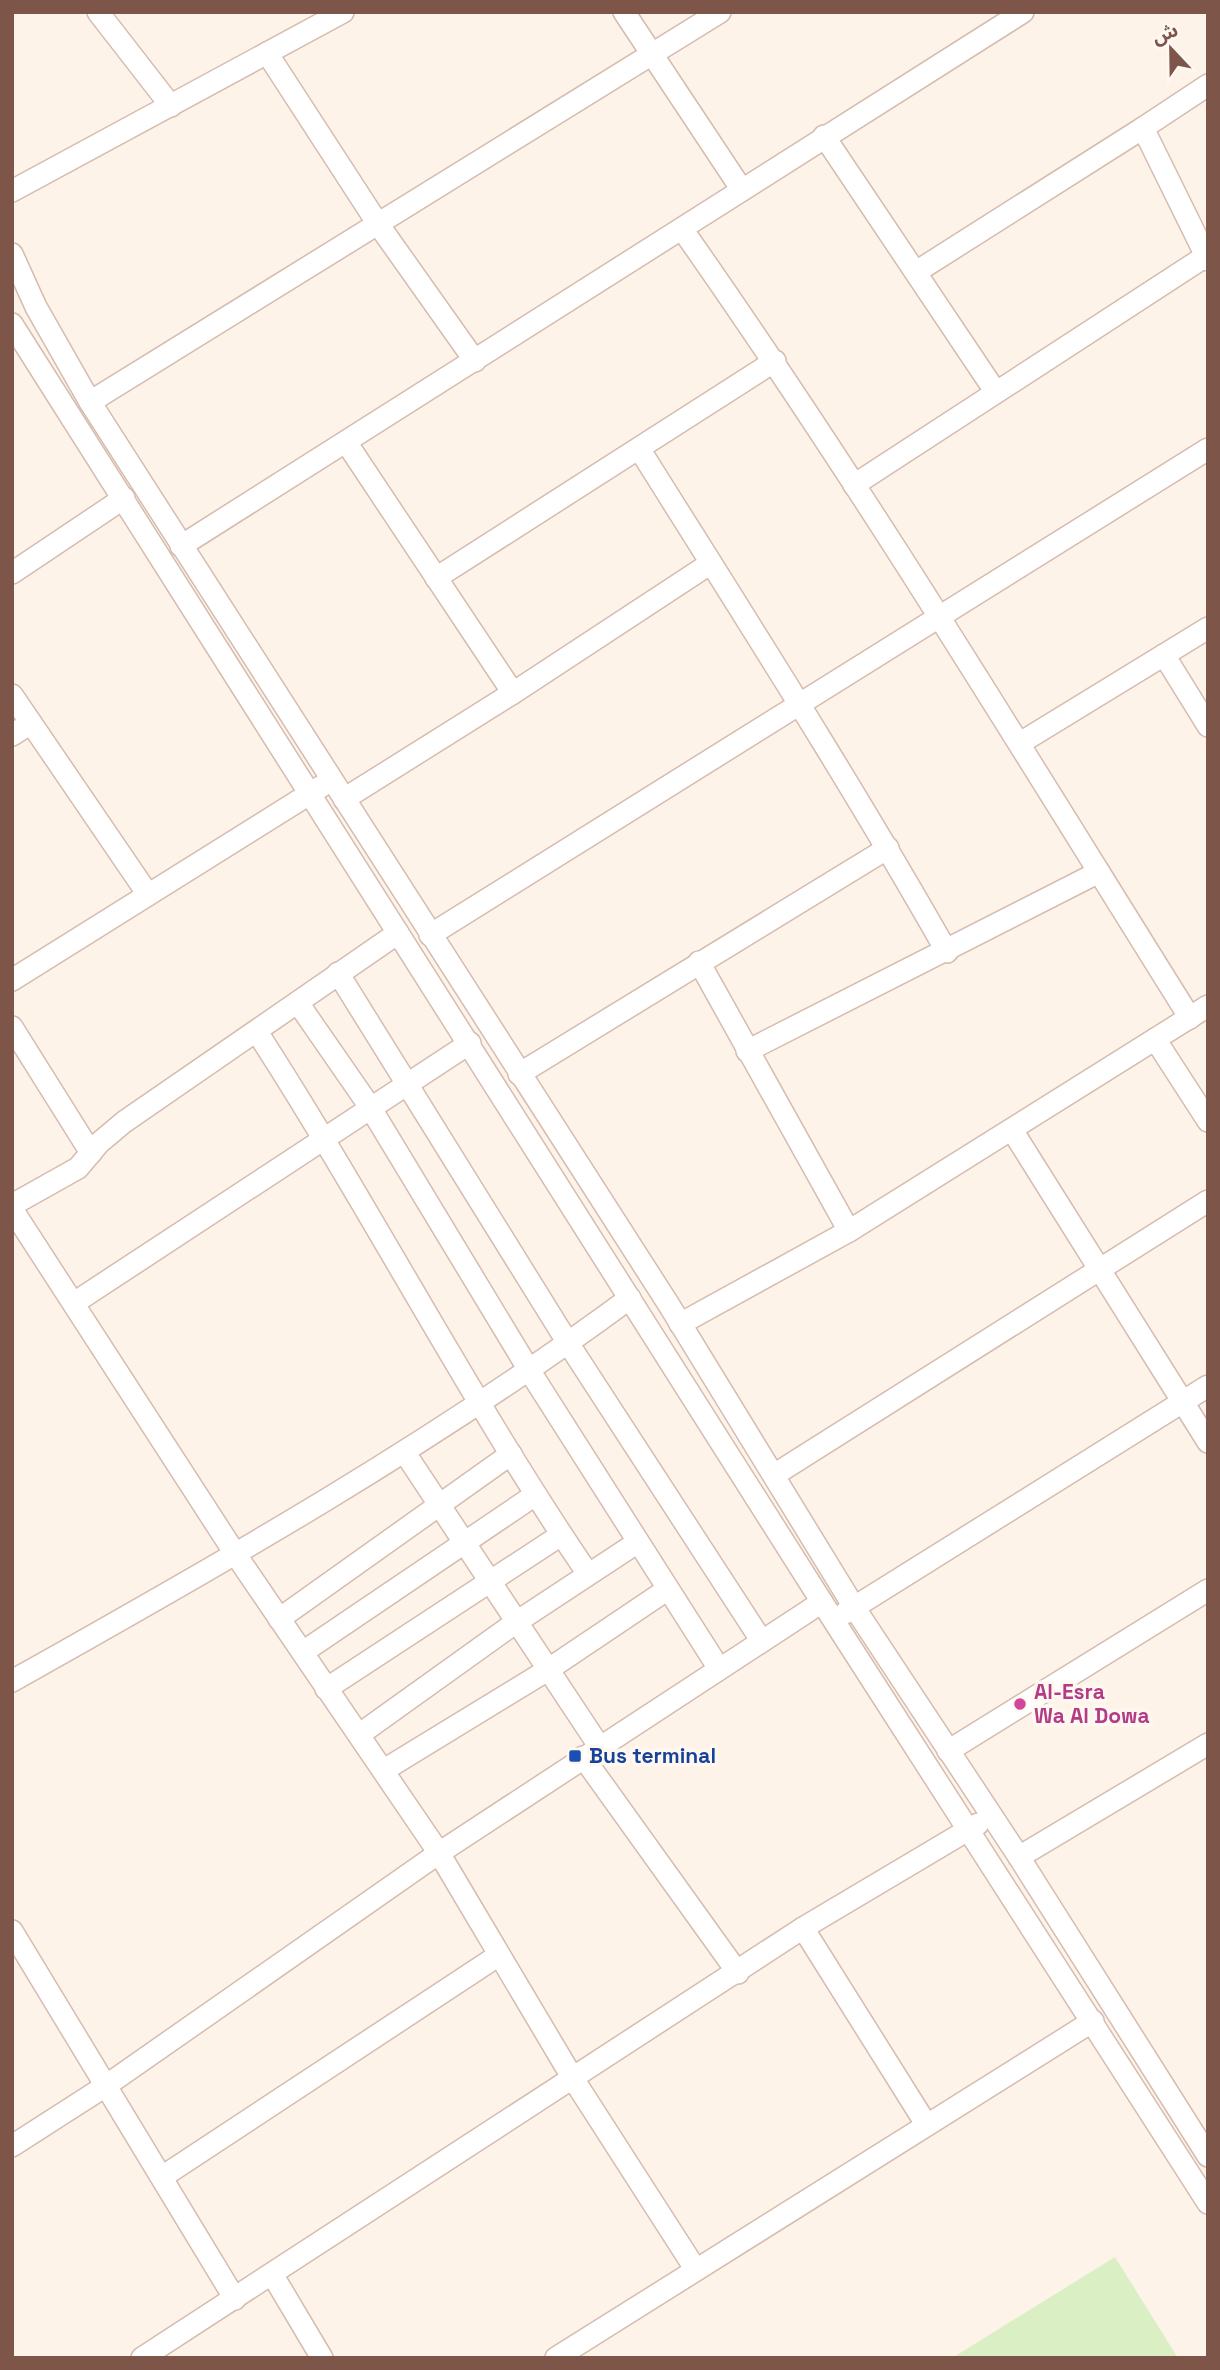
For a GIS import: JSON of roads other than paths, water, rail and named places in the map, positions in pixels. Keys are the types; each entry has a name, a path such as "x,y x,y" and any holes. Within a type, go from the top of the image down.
{"street":[{"path":"97,12 171,106"},
{"path":"12,191 343,12"},
{"path":"624,12 742,190"},
{"path":"90,402 720,12"},
{"path":"181,546 742,190 1000,18 1023,12"},
{"path":"267,53 378,224 475,361"},
{"path":"916,272 1208,85"},
{"path":"854,485 995,391 1207,258 1143,128"},
{"path":"824,136 995,391"},
{"path":"680,1324 849,1231 1199,1012 1099,872 1020,743 775,361 681,229"},
{"path":"12,254 36,307 90,402 669,1305 854,1607 1019,1857 1208,2156"},
{"path":"12,324 834,1621 1208,2203"},
{"path":"436,578 640,450 775,361"},
{"path":"346,442 513,693"},
{"path":"430,935 1208,449"},
{"path":"640,450 800,703 947,952"},
{"path":"12,573 124,498"},
{"path":"344,799 513,693 711,563"},
{"path":"1020,743 1208,628"},
{"path":"1164,655 1208,726"},
{"path":"12,695 147,893"},
{"path":"12,735 31,723"},
{"path":"12,980 147,893 332,780"},
{"path":"520,1074 888,848"},
{"path":"747,1051 947,952 1099,872"},
{"path":"398,933 124,1122 78,1168 12,1207 236,1555 439,1853 572,2077 696,2270"},
{"path":"699,962 849,1231"},
{"path":"338,972 568,1343 761,1640"},
{"path":"298,1003 370,1107 529,1370 718,1667"},
{"path":"12,1027 91,1153"},
{"path":"257,1032 325,1138 479,1404 588,1574"},
{"path":"1155,1039 1208,1121"},
{"path":"74,1303 470,1043"},
{"path":"1012,1130 1208,1442"},
{"path":"774,1475 1208,1201"},
{"path":"12,1681 236,1555 405,1453 529,1370 629,1298"},
{"path":"644,1321 669,1305"},
{"path":"834,1621 1208,1386"},
{"path":"405,1453 547,1671 591,1752 738,1973"},
{"path":"279,1619 510,1454"},
{"path":"303,1652 535,1495"},
{"path":"326,1689 561,1535"},
{"path":"359,1734 515,1623 638,1542"},
{"path":"384,1770 547,1671 668,1589"},
{"path":"948,1751 1208,1590"},
{"path":"12,2146 107,2085 439,1853 718,1667 822,1602"},
{"path":"1019,1857 1208,1744"},
{"path":"142,2358 572,2077 738,1973 803,1928 991,1817"},
{"path":"803,1928 926,2124"},
{"path":"14,1938 107,2085 235,2299"},
{"path":"162,2177 499,1955"},
{"path":"556,2358 1093,2021"},
{"path":"272,2274 322,2358"}],"place":[{"name":"Al-Esra Wa Al Dowa","path":"1020,1704"},
{"name":"Bus terminal","path":"575,1756"}]}
